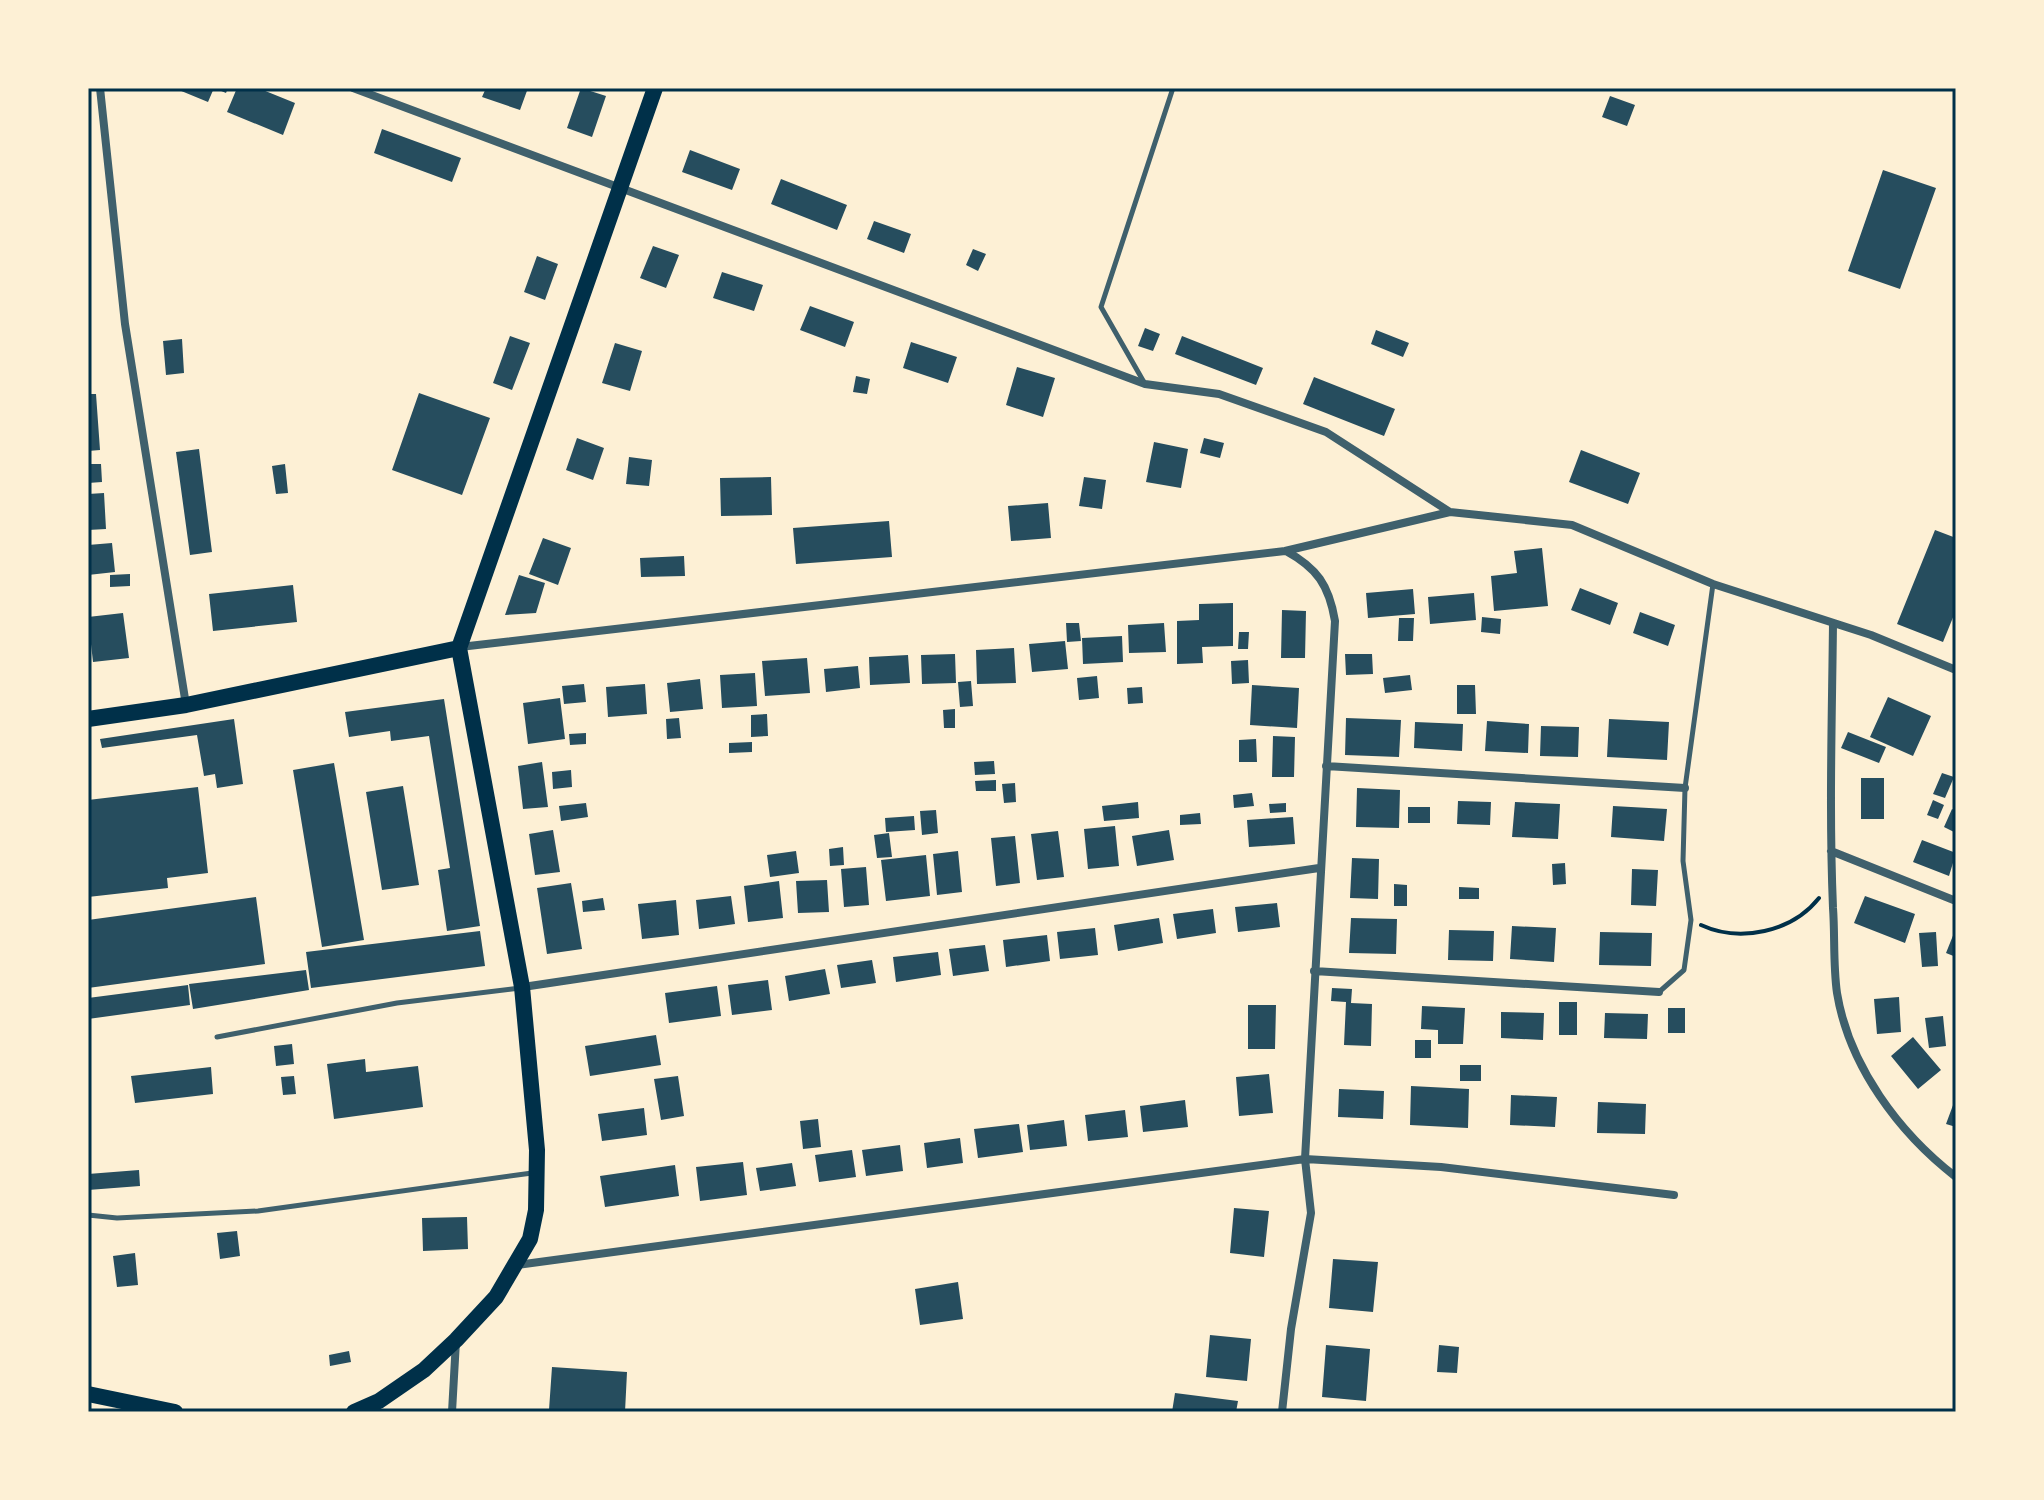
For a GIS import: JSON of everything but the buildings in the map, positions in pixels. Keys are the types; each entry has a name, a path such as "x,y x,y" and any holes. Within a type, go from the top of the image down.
{"main road":[{"path":"354,1412 379,1401 424,1370 456,1340 496,1297 530,1239 536,1210 537,1172 522,987 459,648 655,88"},
{"path":"88,719 186,705 459,648"},
{"path":"88,1394 175,1412"}],"street":[{"path":"100,88 125,324 186,705"},
{"path":"353,88 1145,384 1219,394 1326,432 1450,512"},
{"path":"459,648 1285,551 1450,512 1572,525 1713,584 1833,623 1956,670"},
{"path":"1282,1412 1291,1329 1311,1213 1305,1159 1335,621 1331,599 1309,564 1285,551"},
{"path":"1833,623 1831,851 1837,994 1857,1054 1891,1114 1921,1150 1956,1177"},
{"path":"1326,766 1685,788"},
{"path":"1831,851 1956,901"},
{"path":"522,987 1319,868"},
{"path":"1314,971 1659,992"},
{"path":"516,1265 1305,1159 1441,1167 1674,1195"},
{"path":"452,1412 456,1340"}],"lane":[{"path":"1145,384 1101,307 1173,88"},
{"path":"1659,992 1684,970 1691,920 1683,861 1685,788 1713,584"},
{"path":"217,1037 397,1003 522,987"},
{"path":"88,1215 117,1218 258,1211 537,1172"}],"path":[{"path":"1691,920 1711,930 1743,934 1777,927 1804,917 1832,882"}]}
